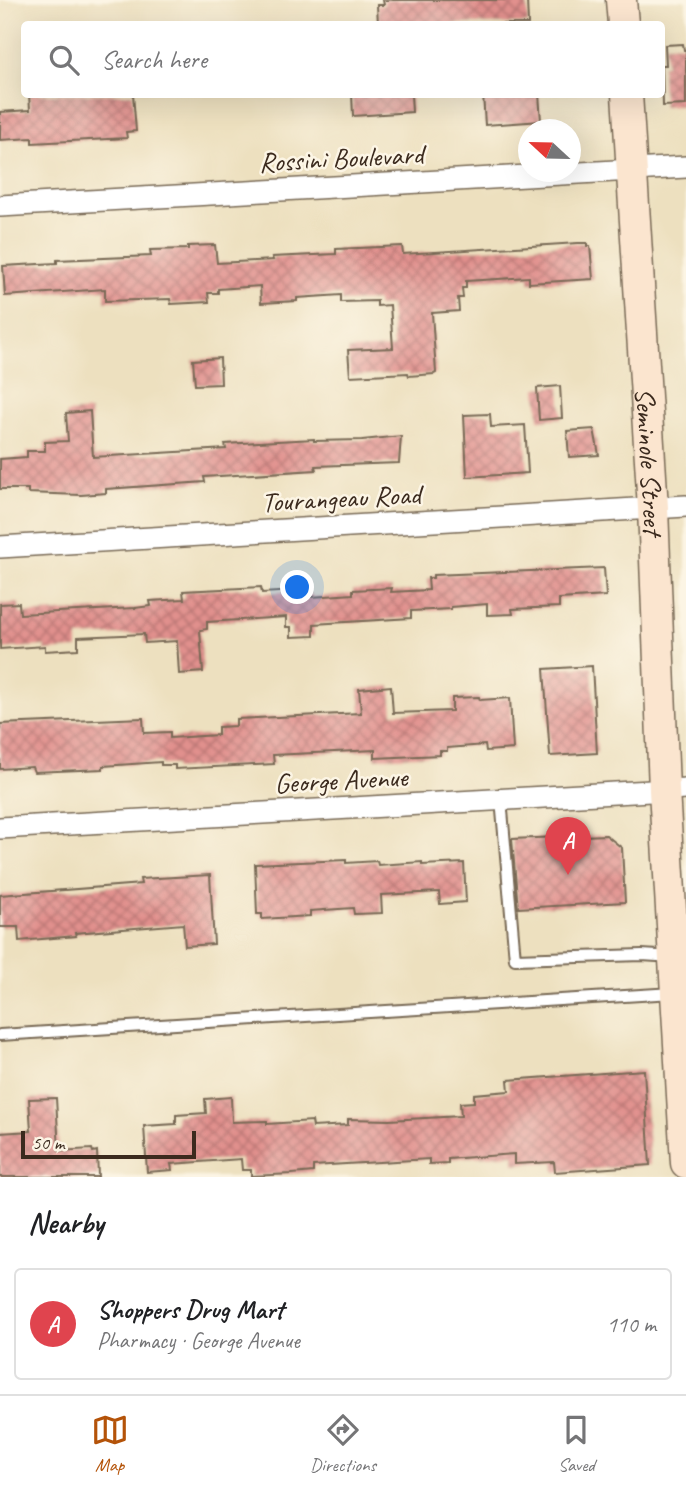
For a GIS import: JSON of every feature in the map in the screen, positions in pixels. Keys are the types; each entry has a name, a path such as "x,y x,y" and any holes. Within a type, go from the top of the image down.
{"street":[{"path":"621,0 623,21"},
{"name":"Seminole Street","path":"627,98 653,508 675,789 686,1163"},
{"name":"Rossini Boulevard","path":"0,206 686,167"},
{"name":"Tourangeau Road","path":"0,547 686,506"},
{"name":"George Avenue","path":"0,828 675,789"}],"lane":[{"path":"501,799 514,959 642,955 680,958"},
{"path":"0,1035 681,993"}],"building":[{"path":"383,0 527,0 528,21 378,21 377,5 384,5"},
{"path":"683,44 686,50 686,105 663,106 665,45"},
{"path":"29,98 133,98 136,131 126,132 127,138 32,143 32,138 0,140 0,112 30,110"},
{"path":"352,98 411,98 412,112 353,116"},
{"path":"483,98 539,98 541,119 518,119 518,123 485,125"},
{"path":"587,243 587,246 590,246 593,279 529,283 529,277 466,281 466,288 462,288 463,298 458,298 459,311 432,313 436,373 409,376 408,373 350,376 348,350 393,348 390,305 377,306 377,301 341,302 341,295 261,303 260,286 218,289 218,293 208,293 209,302 171,304 170,299 105,301 105,289 5,296 3,266 57,263 57,260 151,256 150,250 188,249 188,246 215,245 217,263 336,254 336,249 402,246 403,254"},
{"path":"220,358 221,384 195,385 193,360"},
{"path":"560,386 562,418 539,420 537,388"},
{"path":"90,411 93,457 226,449 225,444 314,439 362,440 401,436 399,463 315,466 316,470 204,477 205,482 106,489 106,493 81,495 0,489 0,459 27,457 27,451 45,451 45,442 68,441 66,413"},
{"path":"490,414 491,427 525,425 528,473 467,477 464,415"},
{"path":"594,429 599,455 569,457 567,431"},
{"path":"604,568 606,596 559,599 559,607 512,609 513,614 487,615 487,604 411,611 411,618 314,624 314,636 291,637 291,627 286,627 286,617 207,622 207,629 200,630 203,672 179,674 177,641 145,643 144,634 78,637 78,649 45,651 45,646 0,649 0,604 19,603 20,614 135,608 151,606 150,601 184,599 183,591 261,587 262,593 296,591 296,595 312,594 312,597 353,594 353,590 429,590 428,578 433,578 433,575"},
{"path":"592,666 597,753 550,756 544,669"},
{"path":"391,686 393,713 452,711 452,698 510,698 513,749 486,751 485,745 447,748 447,751 440,751 440,755 375,758 375,750 273,755 274,764 175,769 175,765 161,765 161,762 103,766 103,769 34,772 32,767 0,769 0,724 143,718 144,733 170,732 170,738 218,735 218,727 236,726 236,719 361,713 359,689"},
{"path":"606,835 622,848 625,902 518,908 512,839"},
{"path":"346,860 346,863 377,861 378,865 464,863 466,902 440,904 439,892 381,895 382,913 354,914 353,908 310,911 310,916 262,919 262,914 257,914 255,864"},
{"path":"210,875 214,944 185,946 183,924 75,933 76,936 19,941 18,927 0,927 0,895 141,884 140,879"},
{"path":"644,1070 650,1165 555,1172 554,1162 514,1164 514,1154 448,1159 448,1163 429,1164 429,1159 313,1166 313,1172 292,1174 251,1176 251,1170 242,1170 241,1159 171,1164 172,1170 147,1172 144,1126 176,1124 176,1115 206,1113 205,1099 231,1097 232,1122 267,1121 267,1124 312,1121 313,1127 348,1125 348,1119 461,1116 460,1103 474,1102 474,1094 509,1091 508,1080"},
{"path":"56,1098 59,1151 97,1151 98,1177 0,1177 0,1133 31,1131 29,1099"}],"place":[{"name":"Shoppers Drug Mart","path":"568,875"}]}
